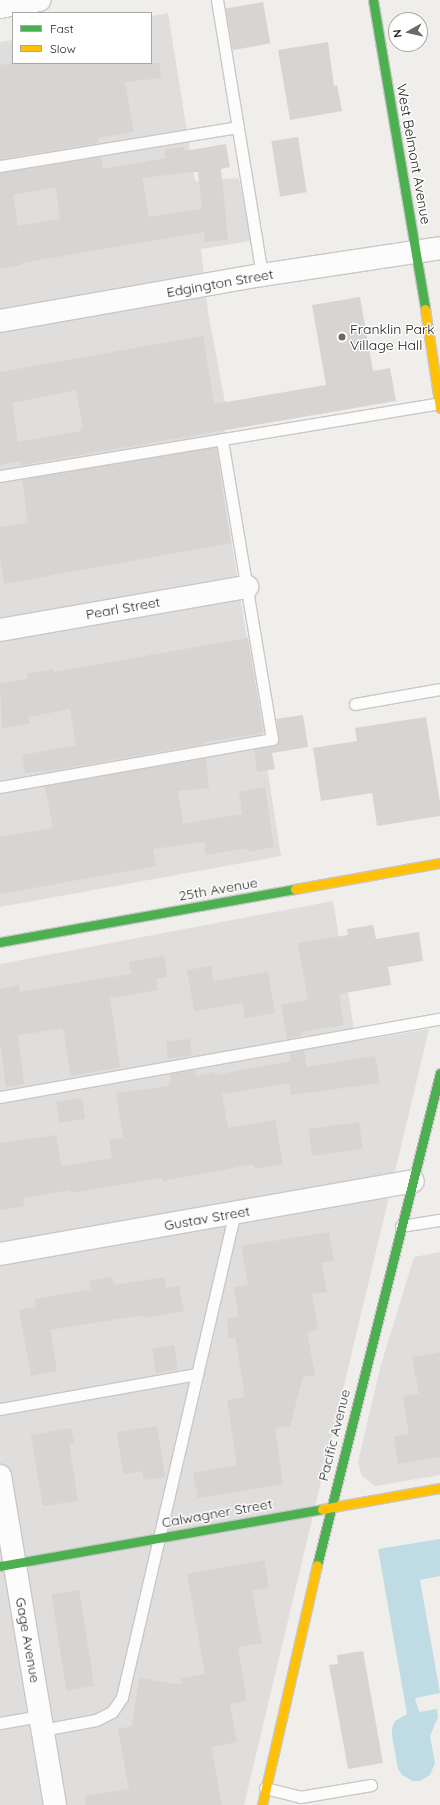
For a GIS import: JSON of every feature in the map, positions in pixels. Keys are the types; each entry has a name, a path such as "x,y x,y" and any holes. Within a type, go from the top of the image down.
{"street":[{"path":"0,7 40,0"},
{"name":"West Belmont Avenue","path":"373,0 416,252 440,405"},
{"name":"Edgington Street","path":"0,321 262,275 440,248"},
{"name":"Pearl Street","path":"0,630 247,587"},
{"name":"25th Avenue","path":"0,942 440,863"},
{"name":"Pacific Avenue","path":"262,1805 330,1507 440,1073"},
{"name":"Gustav Street","path":"0,1254 413,1181"},
{"name":"Gage Avenue","path":"0,1476 7,1565 41,1723 55,1805"},
{"name":"Calwagner Street","path":"7,1565 440,1488"}],"lane":[{"path":"218,0 262,275"},
{"path":"0,166 238,127"},
{"path":"0,476 440,405"},
{"path":"0,788 272,740 222,439"},
{"path":"355,704 440,689"},
{"path":"0,1097 440,1019"},
{"path":"0,1723 41,1723 96,1720 112,1712 122,1697 235,1212"},
{"path":"401,1226 440,1220"},
{"path":"0,1409 197,1374"},
{"path":"265,1788 300,1797 371,1785"}],"shaded area":[{"path":"168,13 195,181 239,178 251,241 201,249 208,312 228,418 218,455 281,856 0,907 0,42 12,40 12,64 152,64 152,16"},
{"path":"333,901 356,1041 429,1029 244,1805 0,1805 0,964"},
{"path":"440,1252 440,1475 375,1486 362,1476 358,1462 380,1368 414,1257"}],"water":[{"path":"440,1539 440,1576 420,1580 440,1693 415,1698 419,1712 437,1709 438,1717 430,1736 435,1763 430,1775 420,1781 413,1781 402,1775 398,1769 392,1735 392,1728 395,1721 407,1714 378,1549"}],"building":[{"path":"263,2 270,43 233,50 226,9"},
{"path":"328,42 334,86 337,85 342,111 290,120 278,50"},
{"path":"12,63 159,63 161,78 125,82 134,132 98,138 98,143 0,159 0,65"},
{"path":"298,137 307,192 280,197 271,141"},
{"path":"226,144 230,167 221,169 228,240 205,242 204,232 22,263 22,265 0,269 0,173 101,157 103,169 166,158 165,149 184,147 185,151","holes":["198,172 202,209 149,217 142,178","56,187 60,219 18,226 13,195"]},
{"path":"360,297 373,371 390,368 396,401 21,465 20,461 0,465 0,372 203,336 214,404 326,385 312,305","holes":["76,390 83,428 81,428 81,431 18,442 12,403"]},
{"path":"216,447 231,543 4,584 0,557 0,527 28,523 22,479"},
{"path":"248,638 264,733 204,742 204,744 43,772 25,773 22,755 76,745 70,709 28,717 30,724 2,728 0,683 28,679 27,674 54,669 54,672"},
{"path":"303,715 308,747 272,753 275,769 257,772 254,749 277,744 279,738 276,719"},
{"path":"426,717 440,802 440,816 377,826 372,793 321,801 313,748 357,741 355,728"},
{"path":"206,758 209,788 178,791 183,824 242,814 239,792 265,787 274,847 248,852 248,848 206,855 204,842 153,849 156,866 0,894 0,837 53,828 45,786"},
{"path":"373,925 376,939 419,932 423,961 388,967 391,985 339,994 344,1025 301,1032 302,1036 287,1039 281,1005 308,1000 298,943 348,935 347,929"},
{"path":"164,956 167,977 156,979 158,990 110,998 120,1067 71,1076 63,1028 27,1034 18,1036 24,1084 6,1087 0,1043 0,989 19,985 20,992 131,974 129,962"},
{"path":"211,966 213,981 268,972 275,1013 245,1018 243,1003 194,1011 187,970"},
{"path":"190,1039 192,1056 168,1059 166,1042"},
{"path":"304,1050 307,1067 375,1056 380,1083 291,1095 289,1083 222,1094 228,1128 275,1120 283,1164 255,1169 254,1164 163,1181 162,1178 71,1193 70,1190 23,1198 24,1206 0,1210 0,1143 56,1135 61,1166 112,1158 109,1140 123,1138 116,1093 169,1086 168,1082 171,1081 170,1074 195,1070 196,1076 215,1072 215,1075 291,1061 289,1053"},
{"path":"82,1098 85,1119 59,1122 56,1102"},
{"path":"359,1122 363,1149 312,1156 308,1129"},
{"path":"329,1232 334,1260 321,1263 327,1292 312,1294 318,1330 307,1332 315,1375 303,1377 290,1426 275,1429 283,1484 198,1498 193,1473 237,1465 227,1400 245,1397 235,1337 229,1338 227,1319 239,1317 234,1287 248,1285 241,1246"},
{"path":"112,1277 114,1285 164,1277 166,1288 179,1286 184,1311 144,1318 143,1315 50,1330 57,1371 31,1376 19,1310 36,1307 35,1299 91,1289 89,1281"},
{"path":"174,1345 178,1370 156,1373 152,1348"},
{"path":"440,1352 440,1457 398,1464 394,1436 409,1434 403,1396 419,1394 412,1357"},
{"path":"157,1426 165,1477 144,1480 142,1471 123,1474 117,1432"},
{"path":"71,1428 74,1444 69,1444 78,1501 43,1506 31,1435"},
{"path":"264,1560 269,1588 252,1591 262,1643 238,1647 247,1701 230,1704 237,1742 211,1747 222,1805 86,1805 85,1796 129,1789 118,1729 132,1726 139,1678 182,1685 181,1678 205,1674 187,1574"},
{"path":"79,1590 94,1686 67,1690 51,1594"},
{"path":"363,1651 383,1763 348,1769 329,1665 338,1664 337,1655"}],"traffic: fast":[{"path":"373,0 425,309"},
{"path":"0,942 295,889"},
{"path":"317,1565 440,1073"},
{"path":"0,1566 322,1509"}],"traffic: slow":[{"path":"425,309 440,408"},
{"path":"295,889 440,863"},
{"path":"322,1509 440,1488"},
{"path":"262,1805 317,1565"}],"place":[{"name":"Franklin Park Village Hall","path":"342,337"}]}
